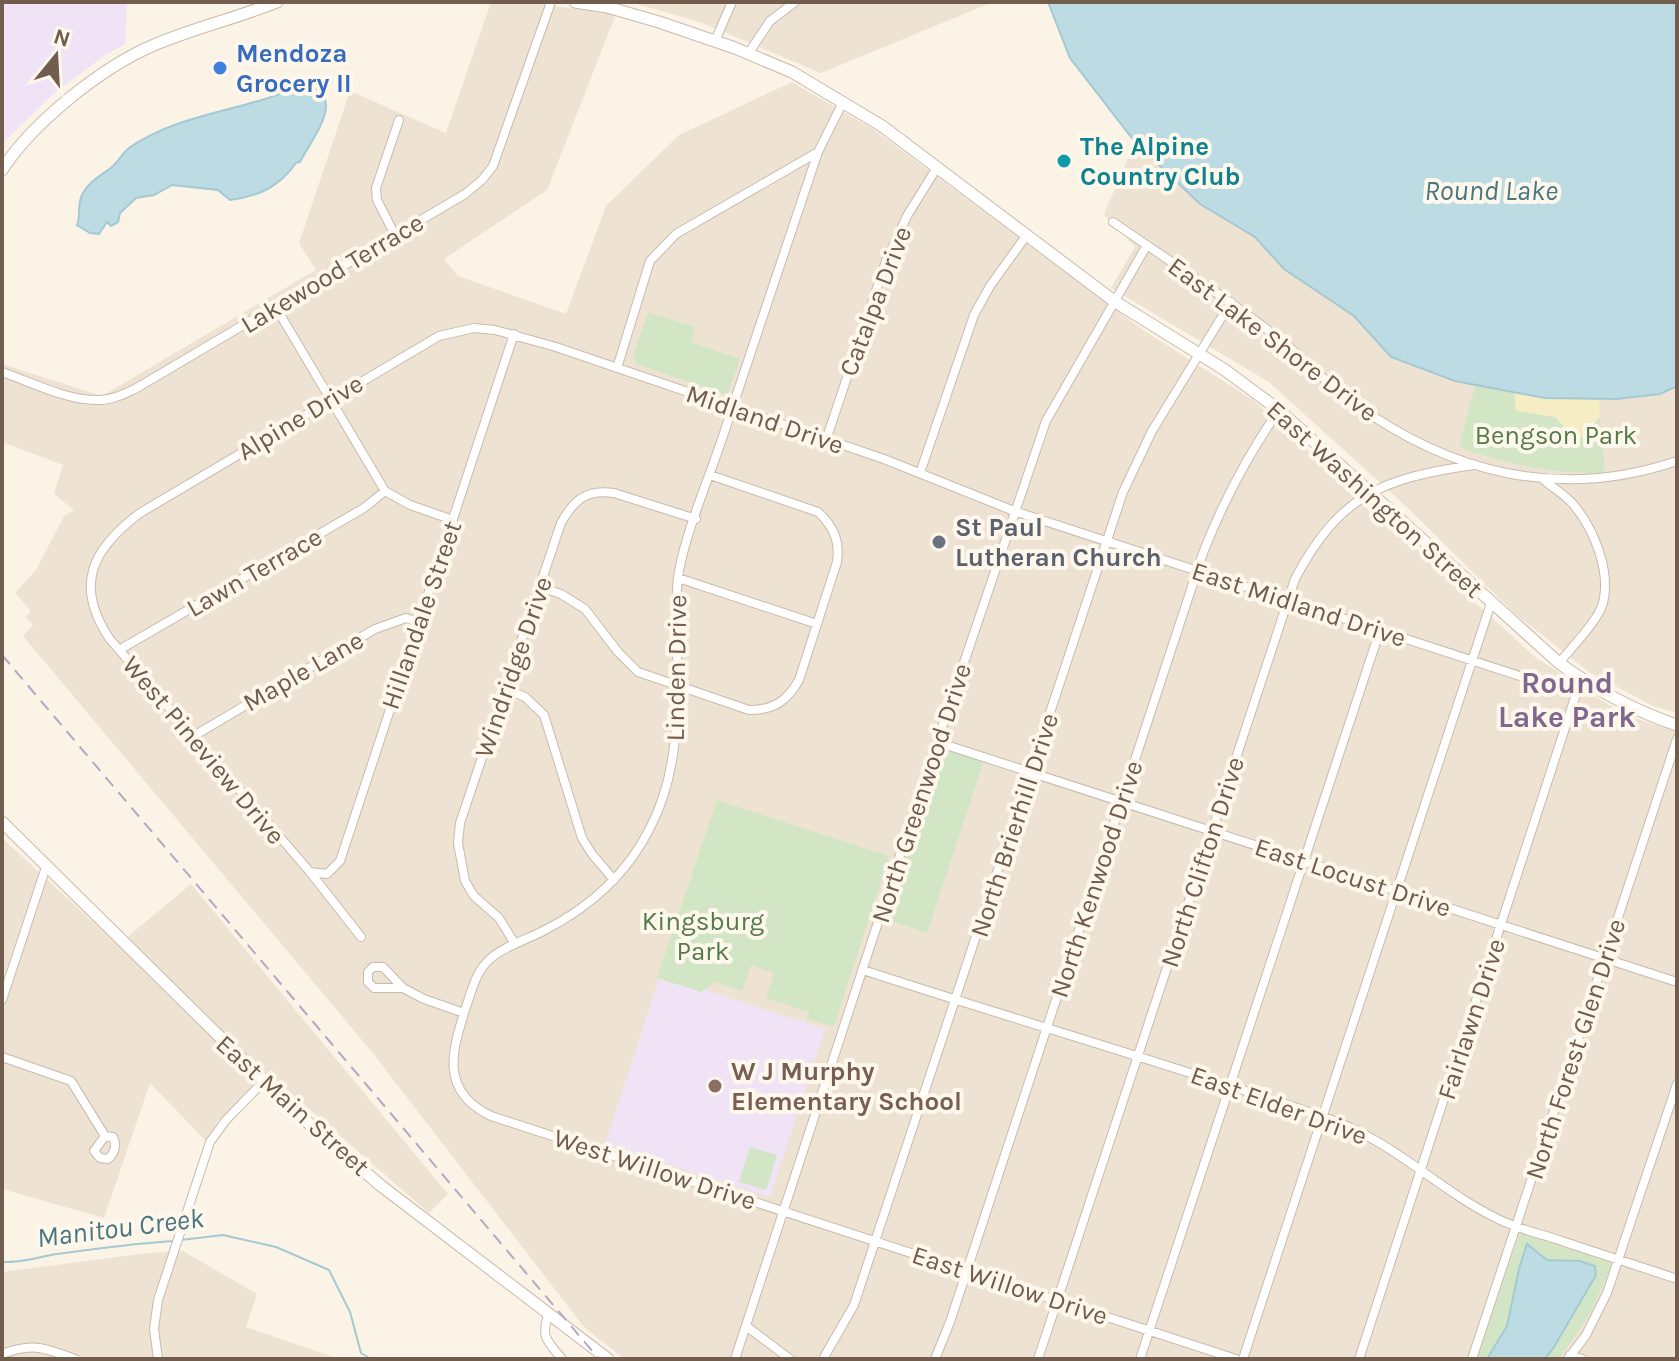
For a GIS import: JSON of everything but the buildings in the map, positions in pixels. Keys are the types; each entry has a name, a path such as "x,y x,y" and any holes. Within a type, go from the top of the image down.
{"main road":[{"path":"4,164 63,103 111,70 153,46 277,2"},
{"name":"East Washington Street","path":"575,2 607,7 659,22 748,54 792,72 882,126 1114,301 1199,354 1279,410 1559,663 1581,679 1656,719 1677,725"},
{"name":"East Main Street","path":"2,822 263,1082 380,1185 608,1359"}],"street":[{"name":"Lakewood Terrace","path":"2,372 82,398 99,400 117,397 465,194 493,166 551,2"},
{"path":"715,41 732,2"},
{"path":"748,54 770,21 795,2"},
{"name":"Linden Drive","path":"526,1127 477,1109 465,1096 452,1064 453,1047 480,968 491,957 569,919 614,880 636,852 664,795 676,746 678,578 818,152 843,102"},
{"path":"395,235 377,200 376,188 399,120"},
{"path":"617,368 650,261 661,247 695,223 818,152"},
{"name":"Catalpa Drive","path":"826,440 886,261 907,216 936,169"},
{"name":"East Lake Shore Drive","path":"1113,222 1231,302 1300,355 1353,403 1419,441 1474,465 1544,480 1591,480 1677,462"},
{"path":"920,473 974,315 990,286 1026,236"},
{"name":"North Greenwood Drive","path":"735,1359 937,742 1046,421 1147,245"},
{"name":"North Brierhill Drive","path":"823,1359 854,1305 1107,541 1134,468 1152,431 1231,302"},
{"path":"275,306 385,491 410,505 453,520"},
{"name":"Alpine Drive","path":"102,548 140,513 439,336 474,328 514,334"},
{"name":"Midland Drive","path":"514,334 920,473 1014,511"},
{"name":"Hillandale Street","path":"310,872 327,874 340,861 514,334"},
{"name":"North Kenwood Drive","path":"935,1359 950,1322 1197,570 1234,482 1249,453 1279,410"},
{"name":"North Clifton Drive","path":"1038,1359 1295,579 1317,541 1355,502 1383,485 1424,472 1474,465"},
{"path":"540,587 561,594 585,609 618,652 638,672 749,710 778,705 789,696 799,680 839,549 835,533 818,512 710,475"},
{"path":"1544,480 1573,504 1597,546 1604,577 1603,604 1559,663"},
{"name":"Lawn Terrace","path":"119,650 364,508 385,491"},
{"name":"Windridge Drive","path":"515,944 499,918 474,896 465,881 458,843 460,823 561,523 571,505 600,491 696,519"},
{"name":"East Midland Drive","path":"1014,511 1538,682"},
{"name":"West Pineview Drive","path":"102,548 91,572 90,587 98,622 192,737 310,872 361,937"},
{"path":"678,578 817,624"},
{"path":"1243,1359 1491,603"},
{"name":"Maple Lane","path":"192,737 375,629 406,618 418,622"},
{"path":"1140,1359 1380,630"},
{"name":"Fairlawn Drive","path":"1359,1359 1581,679"},
{"path":"506,689 525,697 544,715 582,838 614,880"},
{"name":"North Forest Glen Drive","path":"1472,1359 1677,739"},
{"name":"East Locust Drive","path":"937,742 1677,982"},
{"path":"2,1000 46,867"},
{"name":"East Elder Drive","path":"863,970 1174,1067 1322,1117 1361,1132 1500,1220 1677,1279"},
{"path":"403,988 464,1013"},
{"path":"2,1057 71,1081 105,1136"},
{"path":"158,1359 154,1329 156,1314 210,1142 226,1120 263,1082"},
{"path":"1582,1359 1569,1357 1600,1311 1677,1084"},
{"name":"West Willow Drive","path":"526,1127 784,1212"},
{"name":"East Willow Drive","path":"784,1212 1236,1359"},
{"path":"549,1313 544,1327 545,1337 562,1359"},
{"path":"746,1326 790,1359"},
{"path":"2,1354 40,1346 75,1359"}],"shaded area":[{"path":"2,2 127,2 125,44 105,55 52,95 4,142"},
{"path":"491,2 524,2 616,14 547,190 444,259 458,276 566,314 606,206 679,135 792,82 873,129 1143,330 1253,400 1535,657 1623,714 1677,732 1677,1359 624,1359 584,1327 372,1052 23,636 33,625 26,617 31,611 15,593 36,570 64,516 74,510 54,494 63,465 2,442 2,364 102,396 316,270 299,243 350,91 446,133"},
{"path":"630,2 993,2 821,73 700,22"},
{"path":"1135,142 1200,204 1255,237 1284,269 1354,316 1391,357 1455,381 1475,385 1459,447 1604,473 1599,399 1660,394 1677,386 1677,713 1653,706 1589,672 1514,613 1409,509 1269,382 1111,288 1135,247 1104,214"},
{"path":"2,838 118,945 191,884 448,1194 429,1213 269,1074 218,1121 205,1140 150,1083 104,1218 2,1189"},
{"name":"W J Murphy Elementary School","path":"660,975 825,1029 770,1197 605,1144"},
{"path":"183,1251 257,1294 246,1327 339,1359 2,1359 2,1272"}],"green space":[{"path":"648,312 695,327 691,342 740,359 727,395 636,364 633,356"},
{"name":"Bengson Park","path":"1475,385 1545,398 1599,399 1605,473 1531,467 1459,447"},
{"path":"950,749 984,760 927,933 885,919 938,755"},
{"name":"Kingsburg Park","path":"717,800 889,856 834,1027 807,1019 809,1012 766,998 774,973 751,965 742,991 715,982 701,992 657,978"},
{"path":"750,1147 777,1155 766,1190 739,1182"},
{"path":"1522,1234 1609,1262 1611,1267 1590,1314 1559,1359 1477,1359 1519,1236"}],"sand":[{"path":"1514,393 1545,398 1599,399 1600,417 1594,424 1595,437 1574,437 1555,417 1516,411"}],"water":[{"name":"Round Lake","path":"1048,2 1677,2 1677,386 1660,394 1617,399 1545,398 1455,381 1391,357 1354,316 1284,269 1255,237 1200,204 1135,142 1070,58"},
{"path":"309,86 320,92 325,100 323,120 300,162 268,189 230,200 218,190 172,185 154,195 136,198 120,213 118,222 111,226 107,222 99,234 90,233 77,225 81,199 87,187 129,148 145,138 197,118"},
{"path":"1527,1244 1547,1260 1580,1261 1595,1266 1596,1275 1545,1359 1487,1359 1507,1326"}],"waterway":[{"name":"Manitou Creek","path":"181,1240 223,1235 276,1247 329,1270 350,1312 361,1353 371,1359"},
{"name":"Manitou Creek","path":"2,1262 175,1241"}],"railway":[{"path":"2,655 599,1359"}],"place":[{"name":"Mendoza Grocery II","path":"220,68"},
{"name":"The Alpine Country Club","path":"1064,161"},
{"name":"St Paul Lutheran Church","path":"939,542"},
{"name":"W J Murphy Elementary School","path":"715,1086"}],"district":[{"name":"Round Lake Park","path":"1567,700"}]}
